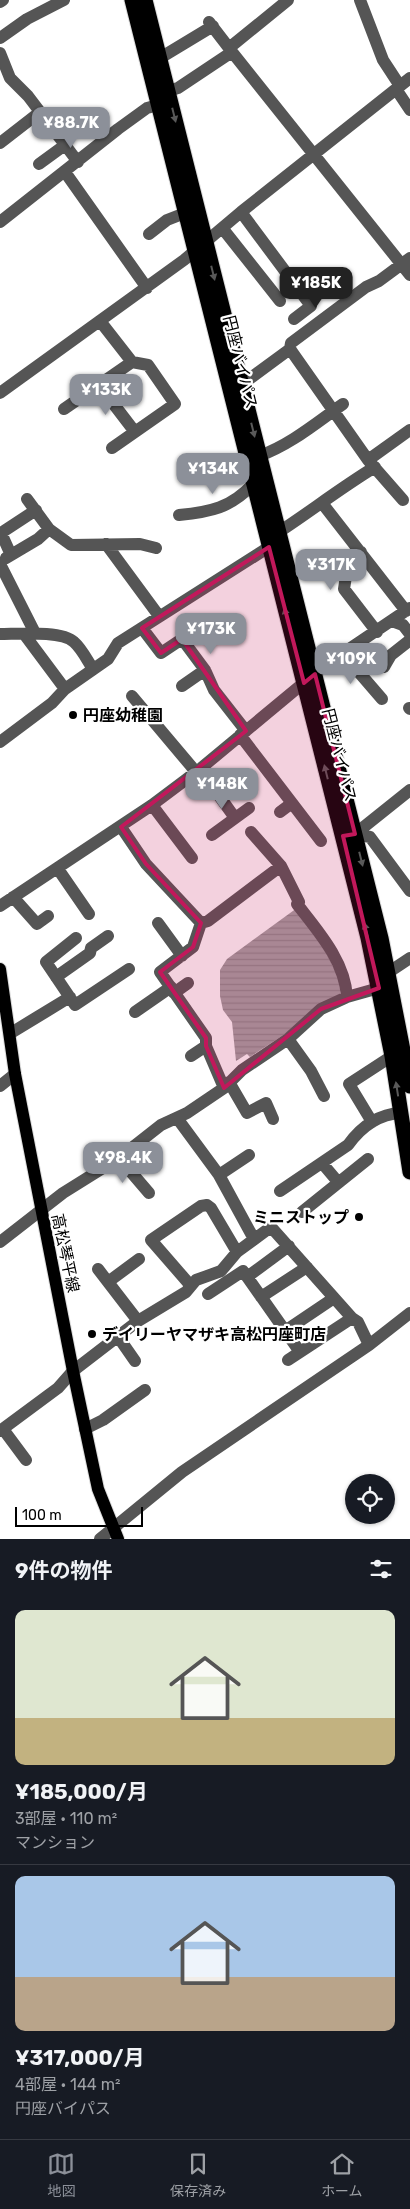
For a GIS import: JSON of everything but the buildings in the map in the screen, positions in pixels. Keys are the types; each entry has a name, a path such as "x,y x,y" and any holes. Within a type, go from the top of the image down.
{"highway":[{"name":"円座バイパス","path":"132,0 185,213 201,247 241,385 279,532 309,678 349,835 389,972 410,1086"},
{"name":"円座バイパス","path":"145,0 168,91 253,484 269,547 309,678"},
{"path":"158,105 168,91"},
{"name":"円座バイパス","path":"349,835 392,1056 410,1172"}],"main road":[{"name":"高松琴平線","path":"0,968 15,1074 40,1210 98,1489 115,1533"}],"street":[{"path":"0,38 27,19 64,0"},
{"path":"168,91 178,88 231,50 288,0"},
{"path":"360,0 383,60 402,84 410,110"},
{"path":"160,58 211,24 316,154 406,261 410,275"},
{"path":"0,53 10,78 28,96 78,162"},
{"path":"0,393 201,247 241,212 402,84"},
{"path":"0,222 118,129 147,108 158,105"},
{"path":"0,143 40,112"},
{"path":"39,164 65,144"},
{"path":"65,172 147,288"},
{"path":"241,212 311,306 294,319"},
{"path":"150,234 167,220 185,213"},
{"path":"223,229 280,301"},
{"path":"241,385 290,349 291,344 366,287 406,261"},
{"path":"100,321 132,362 148,365 175,404 112,448"},
{"path":"290,349 338,407 372,463 403,500"},
{"path":"64,409 132,362"},
{"path":"99,384 135,432"},
{"path":"259,456 273,451 301,435 312,424 338,407"},
{"path":"279,532 322,503 410,430"},
{"path":"179,515 213,511 242,496 253,484"},
{"path":"27,499 49,529 71,545 140,544 156,548"},
{"path":"0,906 152,805 198,770 309,678 408,610 322,503"},
{"path":"12,555 2,535 4,531 36,510"},
{"path":"49,529 38,539 0,563 29,634 65,688"},
{"path":"106,544 159,616"},
{"path":"0,742 52,703 65,688 108,659 118,643 269,547"},
{"path":"361,552 344,564 346,576 344,590 377,632"},
{"path":"392,621 403,625 410,634"},
{"path":"142,628 161,653 182,639 205,670 214,690 243,733 321,841"},
{"path":"0,634 29,634 67,638 74,642 93,668"},
{"path":"384,667 391,655 410,640"},
{"path":"347,652 357,670 382,699"},
{"path":"182,686 205,670"},
{"path":"132,696 198,770 235,818"},
{"path":"349,835 410,790"},
{"path":"280,812 292,803"},
{"path":"152,805 192,858"},
{"path":"212,835 249,808"},
{"path":"121,827 146,864 201,923"},
{"path":"251,832 281,866 298,902 297,904 334,956 346,983 347,997"},
{"path":"349,835 370,837 410,891"},
{"path":"201,923 208,921 281,866"},
{"path":"58,869 90,914"},
{"path":"13,897 37,924 48,916"},
{"path":"158,923 182,956"},
{"path":"201,923 193,947 160,972 206,1038 206,1046 226,1085 247,1112 266,1104 273,1119"},
{"path":"56,977 90,953 91,948 108,936"},
{"path":"76,938 46,962 75,1005 128,969"},
{"path":"0,1242 40,1210 80,1181 118,1158 161,1124 177,1118 226,1085 242,1070 288,1039 321,1009 347,997 379,988 389,972 410,958"},
{"path":"135,1012 188,983"},
{"path":"10,1033 70,997"},
{"path":"288,1039 310,1070 324,1096"},
{"path":"191,1056 206,1046"},
{"path":"372,1122 349,1084 392,1056"},
{"path":"0,1086 15,1074"},
{"path":"280,1192 348,1145 355,1136 372,1122 389,1114 401,1113"},
{"path":"177,1118 218,1175 254,1239"},
{"path":"218,1175 250,1155"},
{"path":"118,1158 149,1193"},
{"path":"302,1212 368,1159"},
{"path":"322,1163 338,1182"},
{"path":"191,1286 151,1240 206,1204 237,1252"},
{"path":"26,1460 2,1430 26,1410 58,1388 73,1371 119,1338 138,1321 186,1292 196,1280 221,1271 237,1252 271,1227 352,1318 358,1322 369,1345"},
{"path":"247,1277 289,1246"},
{"path":"108,1282 140,1260"},
{"path":"262,1297 307,1267"},
{"path":"98,1269 138,1321"},
{"path":"208,1294 243,1271 300,1352"},
{"path":"285,1331 334,1298"},
{"path":"100,1539 115,1533 182,1472 369,1345 410,1313"},
{"path":"288,1360 352,1318"},
{"path":"119,1338 135,1361"},
{"path":"86,1429 103,1420 145,1390"}],"highlighted area":[{"path":"269,547 304,683 315,674 355,834 343,836 379,988 321,1009 224,1088 206,1046 206,1038 160,972 193,947 201,923 146,864 121,827 246,731 182,639 161,653 142,628"}],"shaded area":[{"path":"297,908 316,933 341,982 340,994 250,1057 247,1054 236,1061 232,1022 223,1010 220,996 220,970 227,959"}],"place":[{"name":"円座幼稚園","path":"73,715"},
{"name":"ミニストップ","path":"359,1217"},
{"name":"デイリーヤマザキ高松円座町店","path":"92,1334"}]}
